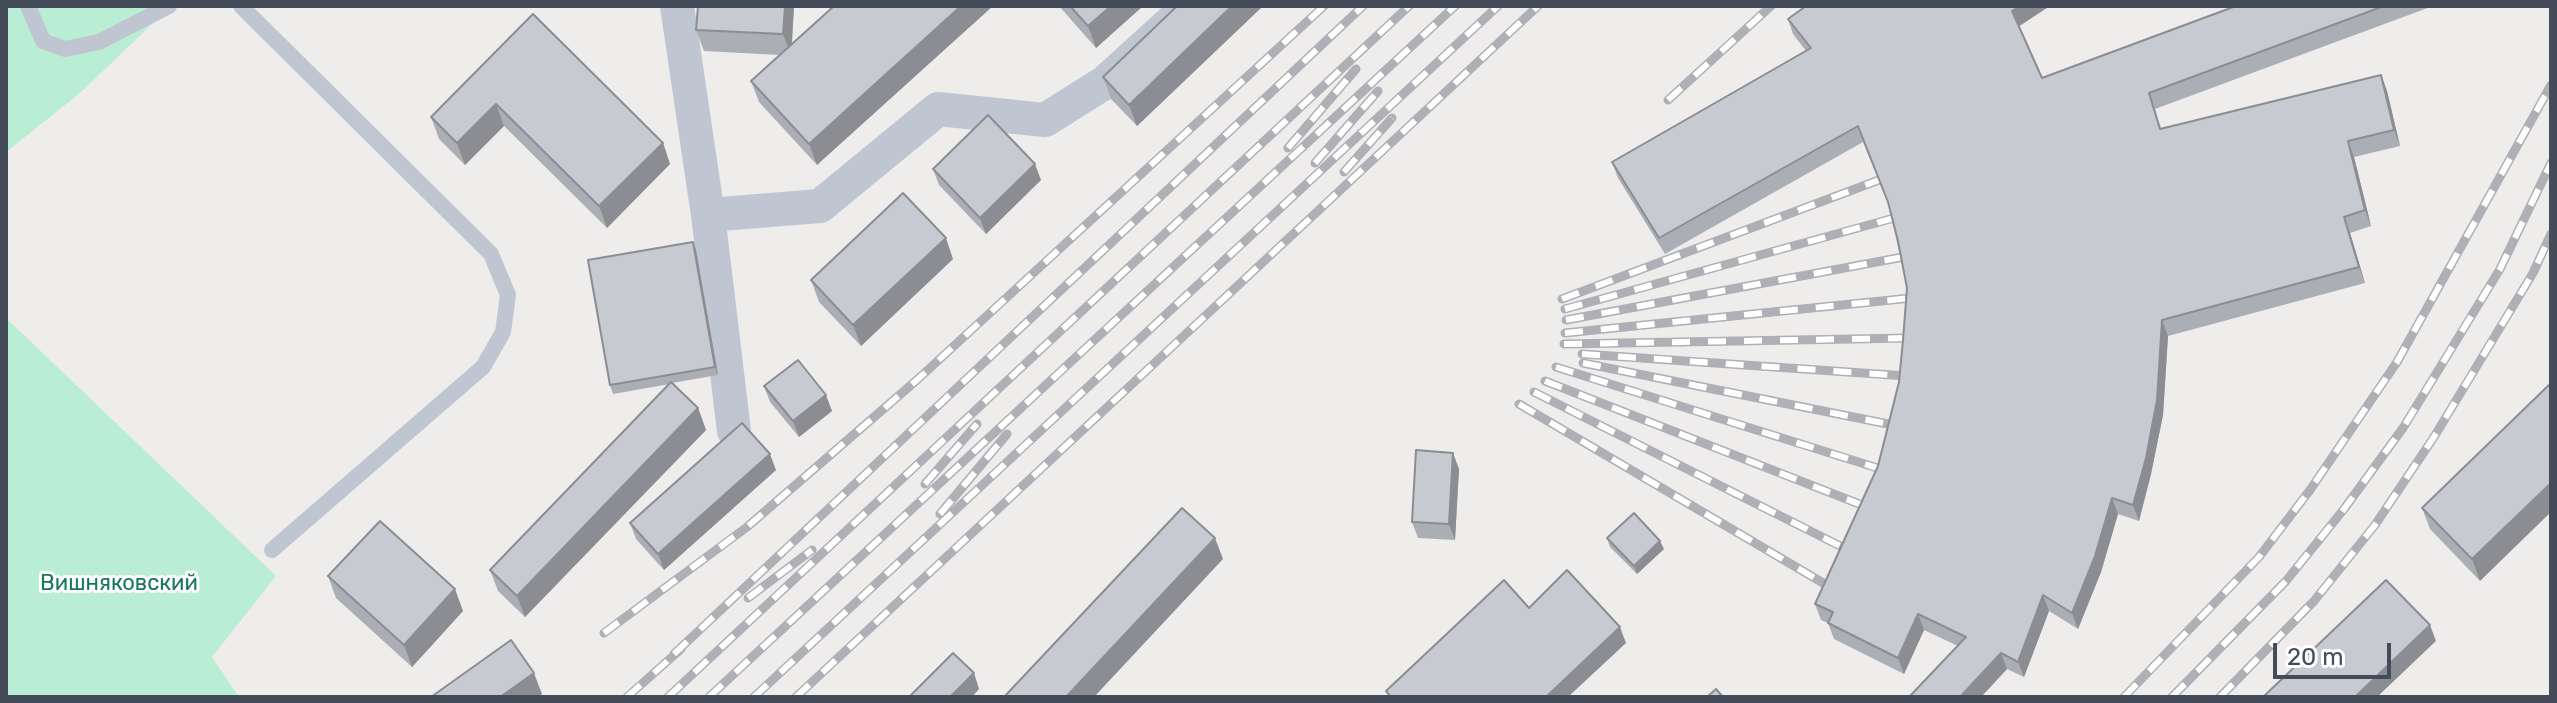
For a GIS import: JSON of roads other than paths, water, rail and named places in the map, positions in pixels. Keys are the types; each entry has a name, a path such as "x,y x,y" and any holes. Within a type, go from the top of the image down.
{"street":[{"path":"677,6 708,215 734,431"},
{"path":"708,215 820,206 938,109 1045,120 1104,83 1189,6"}],"lane":[{"path":"28,6 43,41 65,49 99,42 169,6"},
{"path":"241,6 491,254 508,295 503,332 483,367 272,550"}],"railway":[{"path":"604,633 747,527 918,379 1324,6"},
{"path":"674,654 1363,6"},
{"path":"668,697 1409,6"},
{"path":"709,697 1455,6"},
{"path":"754,697 1498,6"},
{"path":"796,697 1538,6"},
{"path":"1668,100 1771,6"},
{"path":"1288,148 1356,69"},
{"path":"2124,697 2259,557 2310,490 2397,362 2551,85"},
{"path":"1315,163 1378,91"},
{"path":"1344,172 1392,118"},
{"path":"2172,697 2286,581 2403,428 2500,269 2551,163"},
{"path":"1562,299 1879,180"},
{"path":"1565,309 1894,218"},
{"path":"2220,697 2314,601 2375,525 2434,437 2533,273 2551,234"},
{"path":"1566,320 1903,257"},
{"path":"1565,333 1911,298"},
{"path":"1564,344 1910,338"},
{"path":"1582,354 1907,376"},
{"path":"1583,363 1898,426"},
{"path":"1556,367 1887,471"},
{"path":"1545,381 1872,509"},
{"path":"1534,392 1852,552"},
{"path":"1519,404 1835,590"},
{"path":"925,484 977,424"},
{"path":"940,514 1007,434"},
{"path":"748,598 812,550"},
{"path":"627,697 681,649"}],"park label":[{"name":"Вишняковский","path":"119,584"}]}
